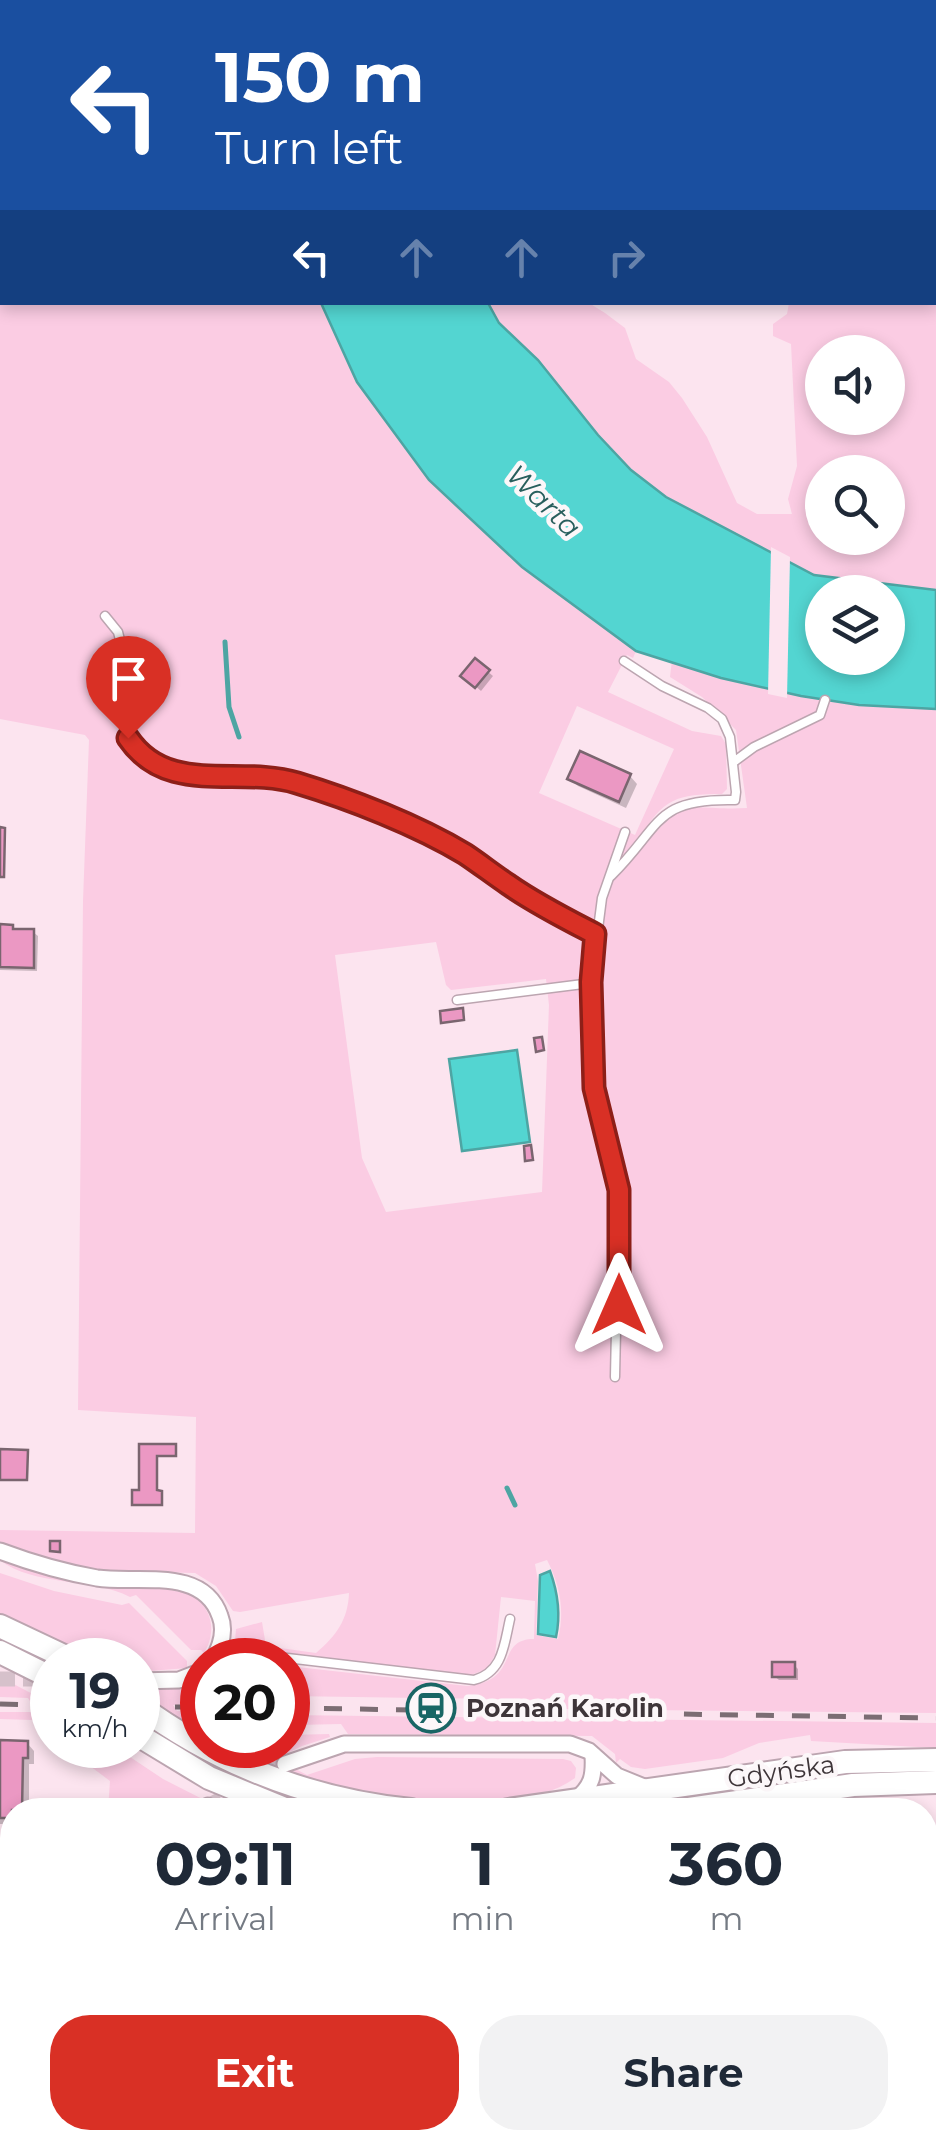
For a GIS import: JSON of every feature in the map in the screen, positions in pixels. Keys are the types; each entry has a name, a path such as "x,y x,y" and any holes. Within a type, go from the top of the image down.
{"main road":[{"path":"0,1626 30,1640"},
{"path":"0,1652 30,1667"},
{"path":"160,1719 201,1746 269,1778 338,1798"},
{"path":"160,1749 209,1778 258,1798"},
{"name":"Gdyńska","path":"595,1798 845,1762 936,1760"},
{"name":"Gdyńska","path":"764,1798 853,1785 936,1782"}],"street":[{"path":"0,1551 60,1571 93,1577 193,1585 208,1596 219,1612 223,1628 220,1638"},
{"path":"310,1754 325,1748 373,1742 570,1744 593,1754 618,1776 652,1790"},
{"path":"577,1798 592,1780 593,1754"}],"lane":[{"path":"105,616 118,632 121,644 123,722 128,738 150,764 210,778 264,776 314,789 403,824 464,854 511,887 595,934"},
{"path":"611,876 663,815 681,804 735,800 735,760 722,720 708,708 662,686 624,661"},
{"path":"735,760 754,746 820,716 825,700"},
{"path":"614,1378 619,1305 619,1190 594,1088 591,982 602,898 625,832"},
{"path":"457,1000 591,982"},
{"path":"310,1664 474,1680 494,1670 510,1619"}],"shaded area":[{"path":"0,305 322,305 357,382 522,567 636,651 633,658 627,655 608,692 692,731 721,736 726,744 727,789 722,794 683,797 664,807 640,839 647,843 681,811 701,807 747,808 736,730 702,697 670,677 672,660 802,694 936,709 936,1713 557,1709 546,1708 546,1700 433,1698 432,1694 421,1694 420,1698 310,1696 310,1668 467,1686 484,1683 502,1669 515,1646 534,1639 535,1601 501,1597 495,1655 487,1669 468,1676 310,1656 340,1627 349,1593 233,1611 216,1586 195,1573 106,1571 57,1562 0,1542 0,1530 195,1533 196,1417 78,1410 83,901 89,740 85,735 0,719","holes":["577,706 674,749 635,835 539,793","436,942 446,985 451,990 546,979 549,1005 542,1192 386,1212 362,1158 335,955","547,1560 560,1598 558,1639 536,1635 535,1564"]},
{"path":"489,305 592,305 605,313 625,328 636,359 669,382 682,398 707,437 737,503 757,514 792,514 788,499 797,466 791,344 773,336 773,324 787,314 789,305 936,305 936,590 905,586 905,575 814,575 666,497 631,470 598,435 538,360 499,323"},
{"path":"0,1560 91,1585 170,1589 189,1594 208,1613 211,1637 180,1639 136,1595 130,1597 14,1569"},
{"path":"0,1573 54,1591 122,1605 129,1603 180,1654 180,1669 160,1670 160,1638 47,1638 0,1614"},
{"path":"262,1622 265,1638 235,1638 236,1629"},
{"path":"0,1677 30,1693 30,1701 0,1697"},
{"path":"160,1689 180,1689 180,1705 173,1705 180,1711 180,1720 160,1707"},
{"path":"0,1712 30,1712 30,1720 0,1719"},
{"path":"310,1715 936,1723 936,1748 811,1741 810,1735 759,1743 723,1758 645,1769 631,1767 620,1759 616,1763 615,1754 592,1736 348,1734 341,1724 310,1725"},
{"path":"310,1734 330,1737 310,1743"},
{"path":"377,1757 563,1759 576,1768 575,1778 549,1791 507,1798 393,1796 289,1771 280,1768 293,1768 307,1775 355,1759"},
{"path":"93,1768 146,1768 200,1798 109,1798 110,1781"}],"water":[{"name":"Warta","path":"322,305 489,305 499,323 538,360 631,470 666,497 814,575 805,575 805,675 905,675 905,586 936,590 936,709 859,705 801,696 721,678 636,651 522,567 429,480 357,382"},
{"path":"517,1050 530,1142 462,1151 449,1059"},
{"path":"550,1571 558,1604 556,1637 538,1634 540,1575"}],"pier":[{"path":"771,547 790,557 787,698 768,694"}],"building":[{"path":"475,658 490,670 475,688 460,676"},
{"path":"580,751 631,774 619,802 567,779"},
{"path":"0,827 5,828 4,877 0,877"},
{"path":"0,924 13,925 13,929 34,929 34,968 0,967"},
{"path":"463,1008 464,1020 441,1023 440,1011"},
{"path":"542,1037 544,1050 536,1052 534,1038"},
{"path":"531,1145 533,1160 525,1161 524,1146"},
{"path":"139,1444 176,1444 176,1456 157,1456 157,1490 162,1491 162,1505 132,1505 132,1490 139,1490"},
{"path":"0,1449 28,1450 27,1480 0,1480"},
{"path":"50,1541 60,1541 60,1552 50,1551"},
{"path":"772,1662 795,1662 795,1677 772,1677"},
{"path":"0,1740 28,1741 28,1758 23,1758 22,1798 0,1798"}],"waterway":[{"path":"225,642 229,707 239,737"},
{"path":"507,1488 515,1505"}],"tunnel":[{"path":"0,1679 30,1679"},
{"path":"223,1798 278,1768"}],"railway":[{"path":"0,1704 30,1705"},
{"path":"175,1707 180,1707"},
{"path":"310,1708 936,1718"}],"place":[{"name":"Poznań Karolin","path":"431,1708"}],"route":[{"path":"128,738 138,754 166,770 210,778 264,776 296,782 403,824 464,854 511,887 595,934 590,1034 594,1088 619,1190 619,1305"}]}
